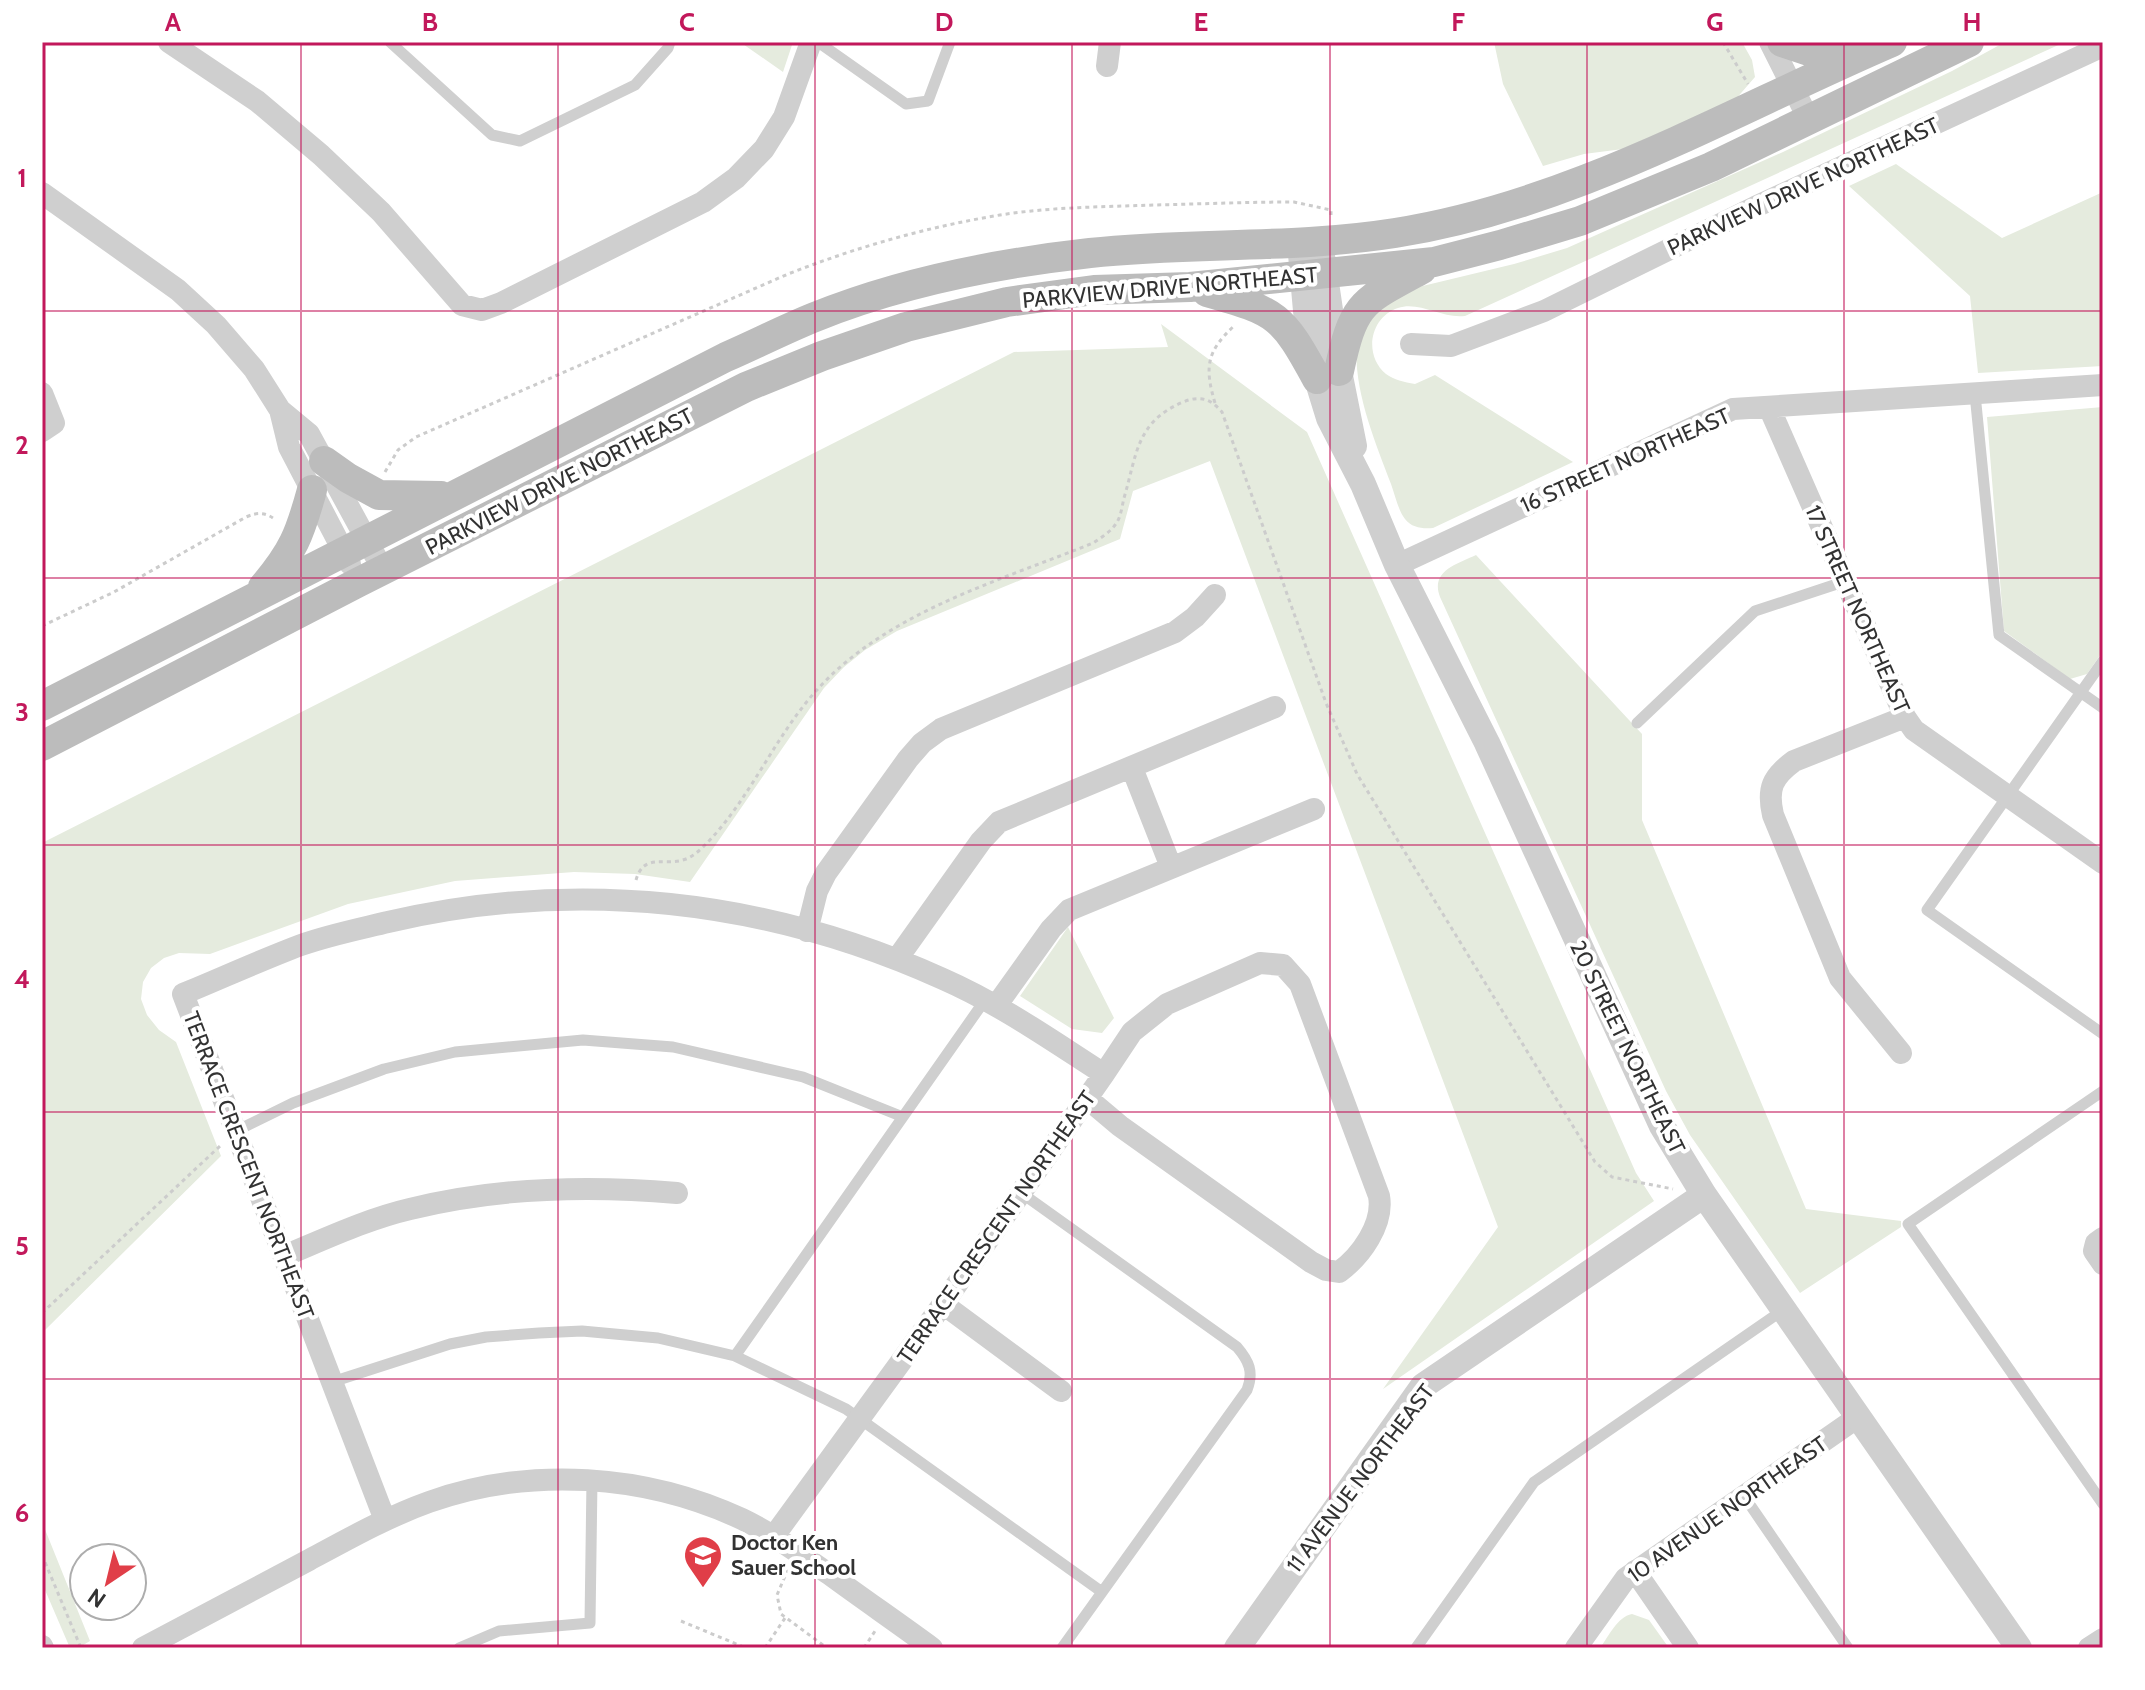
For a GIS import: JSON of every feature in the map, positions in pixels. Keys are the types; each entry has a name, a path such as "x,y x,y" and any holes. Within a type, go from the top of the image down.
{"main road":[{"path":"1782,42 1812,52 1840,53 1885,45"},
{"name":"PARKVIEW DRIVE NORTHEAST","path":"42,746 746,387 822,356 906,327 1007,302 1094,290 1190,287 1434,262 1580,221 1711,167 1969,42"},
{"name":"PARKVIEW DRIVE NORTHEAST","path":"42,706 739,351 817,316 902,289 997,267 1091,253 1310,242 1397,233 1493,210 1569,187 1688,137 1885,45"},
{"path":"1190,287 1244,302 1276,317 1328,375 1360,309 1374,295 1434,262"},
{"path":"324,461 379,495 408,498 451,496"},
{"path":"252,598 284,563 299,536 312,490"}],"street":[{"path":"169,42 257,101 321,155 381,212 462,305 482,310 703,202 736,178 764,149 784,117 811,42"},
{"path":"1107,66 1110,42"},
{"path":"1770,42 1809,120"},
{"name":"PARKVIEW DRIVE NORTHEAST","path":"1411,344 1451,346 1544,311 1755,207 2103,46"},
{"path":"42,193 178,290 216,325 254,369 280,410 309,434 324,461 355,546 371,576"},
{"name":"20 STREET NORTHEAST","path":"1310,242 1313,275 1308,333 1328,375 1363,484 1397,565 1487,743 1662,1126 1704,1195 2019,1648"},
{"name":"16 STREET NORTHEAST","path":"1397,565 1733,409 2103,385"},
{"path":"42,393 54,423 42,431"},
{"name":"17 STREET NORTHEAST","path":"1769,407 1905,717 1914,730 2103,863"},
{"path":"280,410 289,447 312,490 355,546"},
{"path":"807,931 817,891 826,873 922,743 941,729 1175,632 1195,617 1215,595"},
{"path":"897,959 989,831 999,822 1275,707"},
{"path":"1901,1053 1840,978 1773,815 1769,798 1771,783 1781,770 1794,761 1905,717"},
{"path":"1132,768 1171,867"},
{"path":"991,1003 1069,910 1314,809"},
{"name":"TERRACE CRESCENT NORTHEAST","path":"385,1520 183,994 300,945 451,908 577,898 630,899 743,915 897,959 991,1003 1104,1074 943,1304 774,1536"},
{"path":"1088,1099 1120,1126 1326,1270 1339,1272 1349,1265 1376,1226 1381,1205 1379,1196 1300,984 1283,965 1260,963 1167,1004 1132,1032 1104,1074"},
{"path":"284,1256 362,1224 409,1209 498,1191 572,1188 677,1193"},
{"name":"11 AVENUE NORTHEAST","path":"1237,1648 1423,1386 1704,1195"},
{"path":"2103,1238 2096,1243 2094,1251 2103,1264"},
{"path":"943,1304 1061,1391"},
{"name":"10 AVENUE NORTHEAST","path":"1576,1648 1626,1578 1858,1417"},
{"path":"143,1648 385,1520 429,1502 525,1482 592,1480 632,1483 674,1493 711,1506 774,1536 932,1648"},
{"path":"1635,1571 1688,1648"},
{"path":"2089,1648 2103,1639"}],"lane":[{"path":"390,42 492,135 520,141 635,85 670,42"},
{"path":"818,42 906,104 928,101 950,42"},
{"path":"1975,394 1999,635 2103,708"},
{"path":"1637,723 1755,611 1846,581"},
{"path":"2103,661 1927,910 2103,1034"},
{"path":"735,1356 903,1117 991,1003"},
{"path":"236,1131 293,1103 384,1069 455,1052 583,1040 673,1047 803,1077 903,1117"},
{"path":"2103,1091 1908,1224 2103,1504"},
{"path":"1020,1192 1237,1347 1250,1367 1251,1380 1247,1390 1062,1648"},
{"path":"1416,1648 1534,1482 1784,1310"},
{"path":"332,1382 450,1344 486,1337 539,1333 582,1331 658,1338 735,1356 832,1400 860,1418 1102,1592"},
{"path":"459,1648 499,1631 590,1623 592,1480"},
{"path":"1744,1496 1848,1648"}],"path":[{"path":"1723,42 1750,87"},
{"path":"1215,403 1208,372 1212,353 1219,341 1243,317"},
{"path":"42,626 114,592 256,512 267,513 299,536"},
{"path":"42,1313 236,1131"},
{"path":"42,1555 81,1648"},
{"path":"788,1569 777,1595 778,1605 785,1618 827,1648"},
{"path":"765,1648 785,1618"},
{"path":"681,1621 746,1648"},
{"path":"864,1648 875,1631"}],"shaded area":[{"path":"740,42 793,42 783,72"},
{"path":"1494,42 1742,42 1752,60 1755,77 1735,100 1623,149 1584,154 1543,166 1503,84"},
{"path":"2005,42 2065,42 1465,316 1406,306 1381,319 1372,347 1374,357 1386,374 1415,384 1435,375 1573,462 1433,528 1418,527 1405,519 1364,406 1357,366 1359,326 1406,290 1567,248 1783,152 1952,71"},
{"path":"1896,164 2002,238 2103,192 2103,366 1978,373 1970,296 1849,186"},
{"path":"1161,324 1307,432 1636,1173 1654,1201 1383,1389 1498,1227 1210,461 1133,491 1120,539 897,631 844,667 824,688 690,882 635,874 574,872 455,881 348,904 210,954 179,953 164,958 151,968 143,982 141,999 147,1015 159,1030 176,1042 221,1156 42,1333 42,843 1014,352 1168,347"},
{"path":"2103,407 2103,651 2087,674 2070,679 2004,631 1987,417"},
{"path":"1476,555 1642,734 1642,820 1806,1209 1901,1221 1901,1227 1800,1293 1690,1135 1666,1091 1440,597 1438,588 1442,575 1454,565"},
{"path":"1068,927 1114,1018 1102,1033 1072,1029 1020,996"},
{"path":"42,1522 68,1586 68,1622 82,1622 90,1641 78,1648 70,1648 42,1583"},
{"path":"1632,1614 1649,1620 1669,1648 1600,1648 1618,1623"}],"place":[{"name":"Doctor Ken Sauer School","path":"703,1589"}]}
